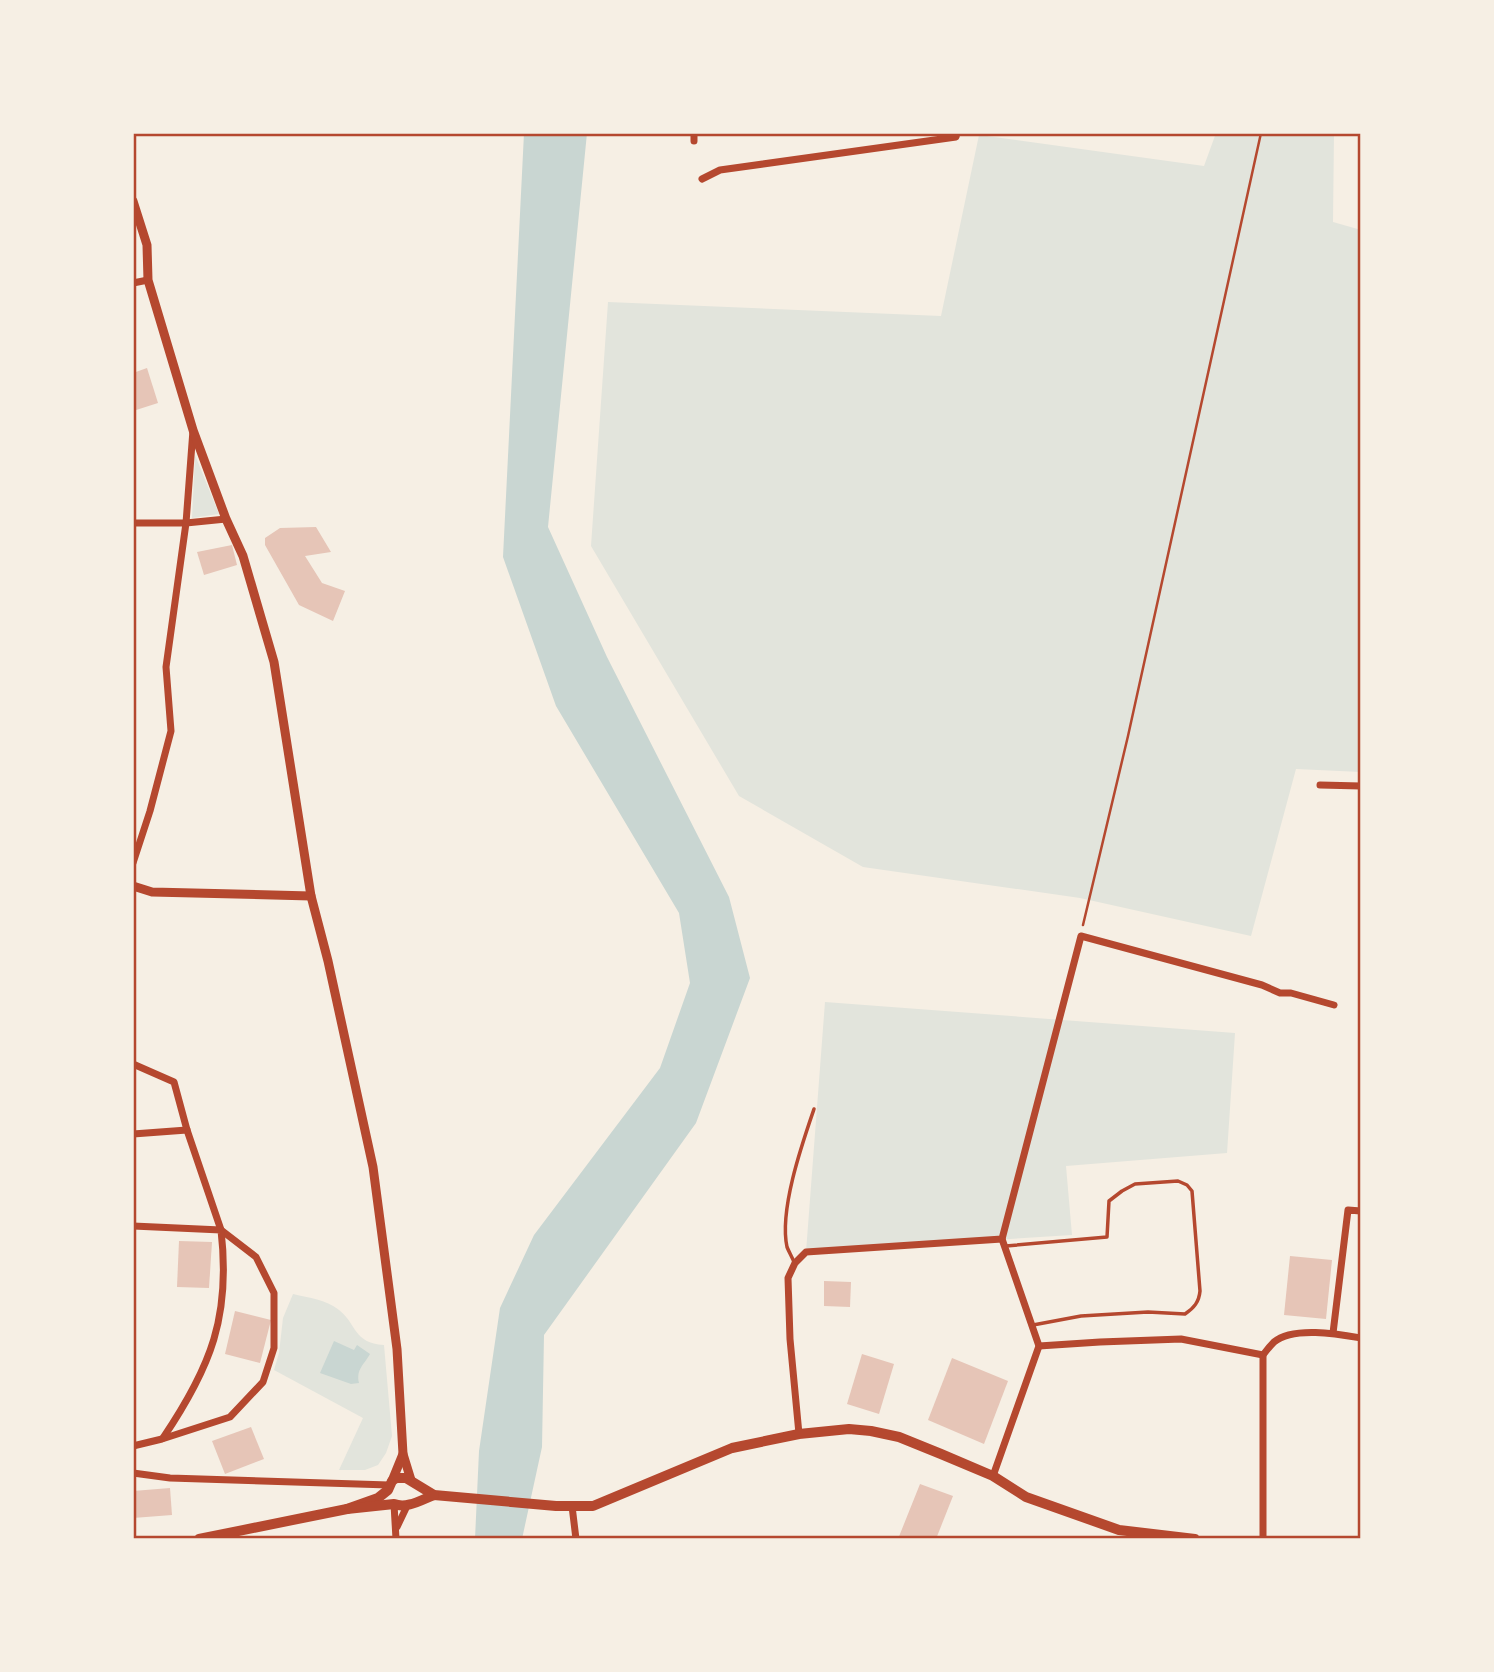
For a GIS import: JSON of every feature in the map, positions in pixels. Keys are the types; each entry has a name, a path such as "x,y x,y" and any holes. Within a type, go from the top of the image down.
{"main road":[{"path":"348,1510 378,1498 401,1477 434,1494 556,1506 593,1506 732,1448 799,1434 849,1429 899,1437 993,1476 1026,1497 1119,1530 1195,1539"},
{"path":"409,1505 415,1500 417,1492 413,1481"},
{"path":"390,1485 388,1495 394,1504"},
{"path":"199,1539 348,1510 394,1504 409,1505 434,1494"}],"street":[{"path":"702,178 720,170 956,137 957,133"},
{"path":"133,201 148,245 148,280 192,430 226,519 243,555 274,662 311,896 373,1167 397,1349 402,1454 413,1481"},
{"path":"133,283 148,280"},
{"path":"133,863 171,731 166,667 186,523 192,430"},
{"path":"133,523 186,523 226,519"},
{"path":"1320,785 1361,786"},
{"path":"133,886 152,892 311,896"},
{"path":"993,1476 1039,1346 1003,1242 1081,936 1262,985 1280,993 1291,993 1334,1005"},
{"path":"133,1064 174,1082 187,1130 221,1230 223,1248 223,1285 216,1334 209,1357 188,1399 162,1439"},
{"path":"133,1133 187,1130"},
{"path":"1333,1333 1348,1210 1361,1211"},
{"path":"133,1226 221,1230 256,1256 274,1293 274,1348 263,1382 230,1416 133,1446"},
{"path":"799,1434 790,1339 788,1278 795,1263 806,1252 1003,1242"},
{"path":"1263,1539 1263,1355 1273,1343 1284,1336 1333,1333 1361,1338"},
{"path":"1039,1346 1181,1339 1263,1355"},
{"path":"133,1473 170,1478 390,1485 402,1454"},
{"path":"394,1504 396,1539"},
{"path":"397,1527 409,1505"},
{"path":"572,1506 576,1539"}],"lane":[{"path":"795,1263 788,1248 786,1227 790,1191 814,1109"},
{"path":"1003,1242 1107,1237 1109,1201 1122,1191 1135,1184 1178,1181 1192,1191 1200,1291 1198,1302 1190,1311 1185,1314 1148,1312 1081,1316 1033,1325"}],"path":[{"path":"1081,936 1261,133"}],"shaded area":[{"path":"524,133 587,133 548,527 607,657 729,897 750,978 696,1123 544,1335 542,1447 522,1539 475,1539 479,1451 500,1308 534,1235 660,1068 690,983 679,913 556,706 503,557"},
{"path":"1216,133 1334,133 1333,222 1361,230 1361,772 1296,769 1251,936 1080,898 863,867 739,796 591,546 608,302 941,316 979,135 1204,166"},
{"path":"195,455 219,514 192,518"},
{"path":"825,1002 1235,1033 1227,1153 1066,1166 1072,1235 806,1252"},
{"path":"293,1294 334,1306 366,1341 384,1345 392,1436 378,1465 365,1470 339,1470 363,1418 274,1370 283,1318"},
{"path":"334,1341 354,1350 357,1345 370,1354 360,1371 359,1383 351,1384 320,1373"}],"building":[{"path":"147,368 158,403 133,411 133,373"},
{"path":"316,527 331,552 305,556 322,583 345,591 333,621 299,605 265,545 265,538 280,528"},
{"path":"232,545 237,565 204,575 197,552"},
{"path":"179,1241 212,1242 209,1288 177,1287"},
{"path":"1290,1256 1332,1260 1326,1319 1284,1315"},
{"path":"824,1281 851,1282 850,1307 824,1306"},
{"path":"235,1311 271,1320 260,1363 225,1354"},
{"path":"862,1354 894,1364 879,1414 847,1404"},
{"path":"952,1358 1008,1381 984,1444 928,1420"},
{"path":"251,1427 264,1459 225,1474 212,1441"},
{"path":"920,1484 953,1496 936,1539 898,1539"},
{"path":"170,1488 172,1515 133,1518 133,1491"}]}
